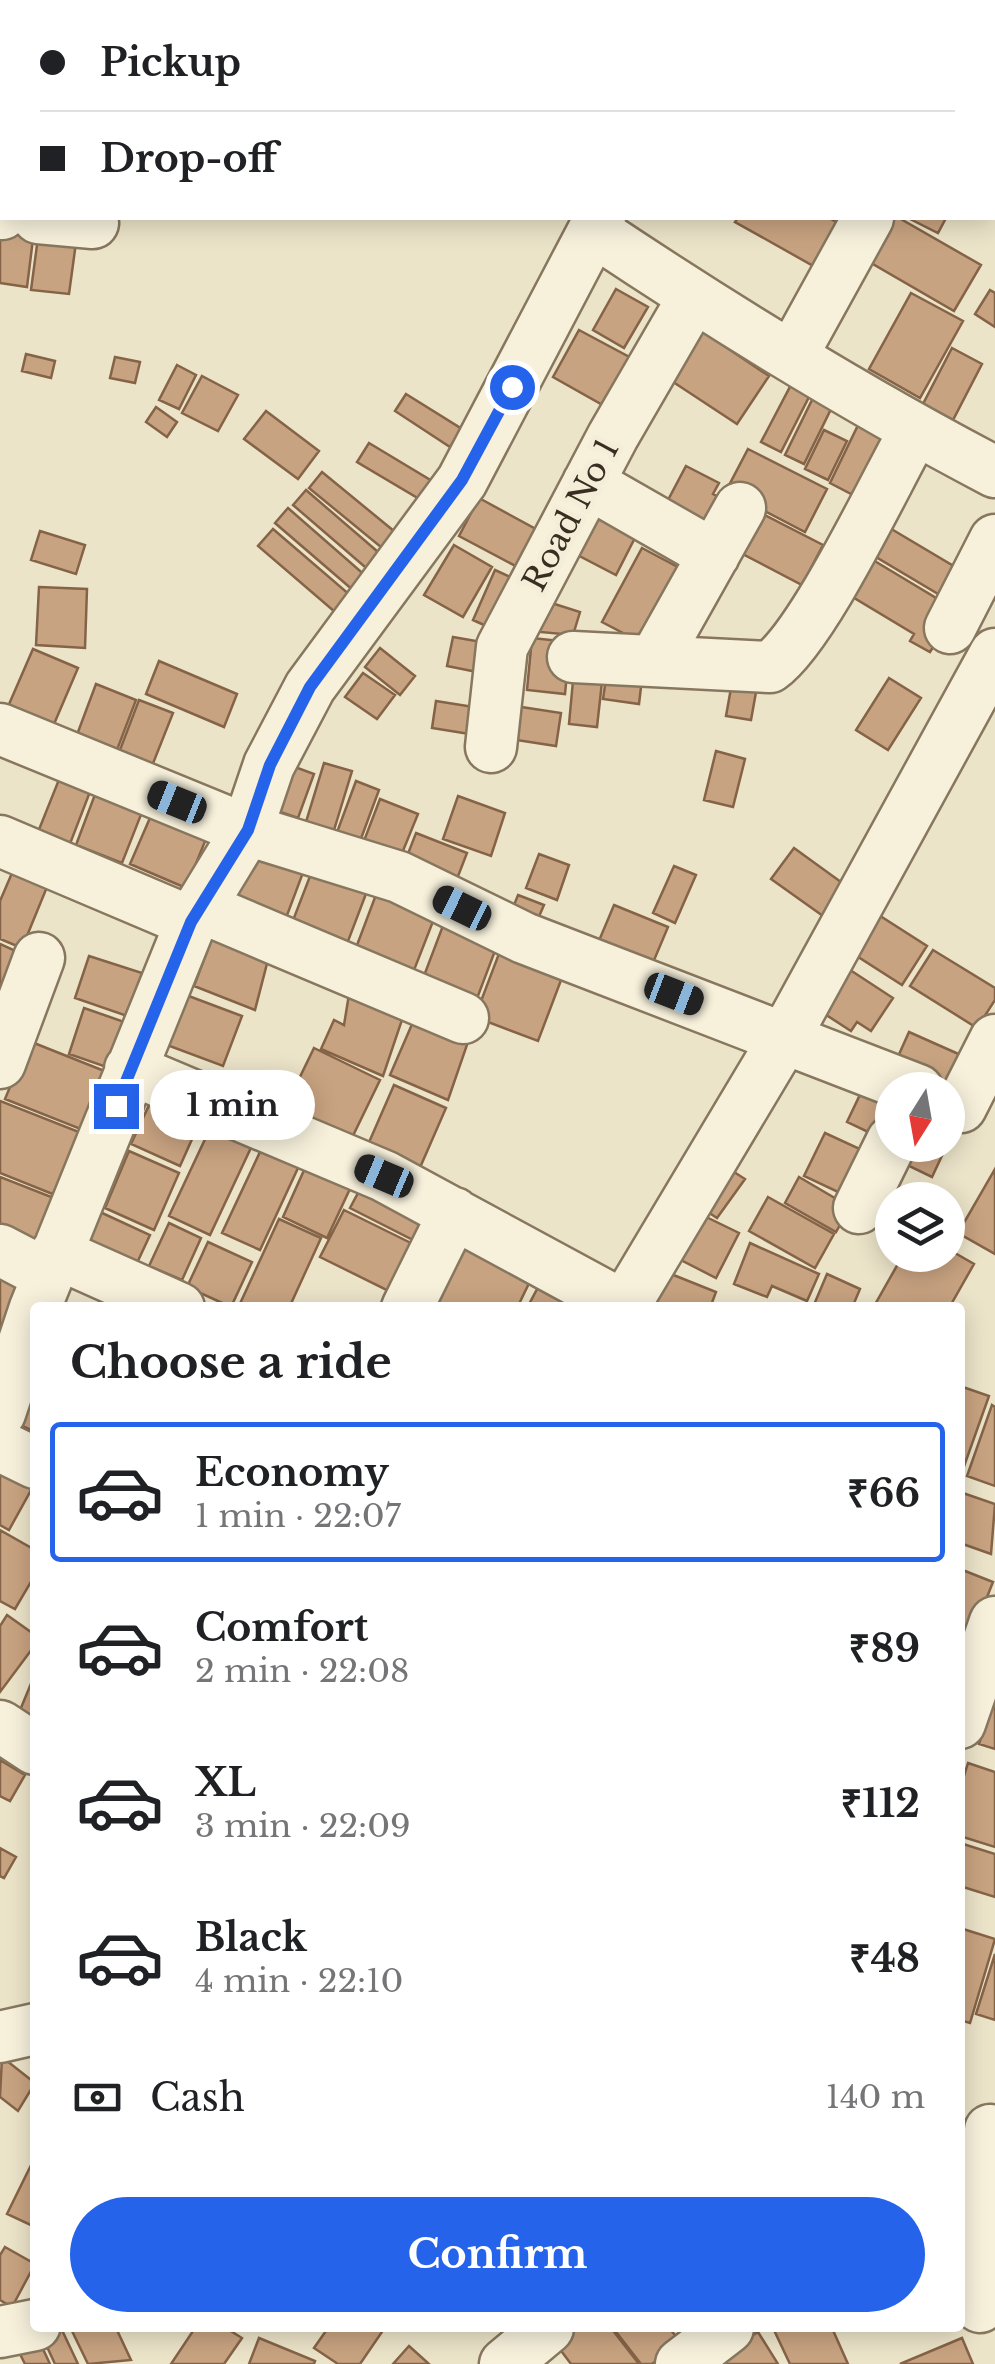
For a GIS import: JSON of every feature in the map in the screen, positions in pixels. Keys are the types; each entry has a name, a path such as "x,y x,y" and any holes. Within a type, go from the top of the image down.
{"street":[{"path":"56,220 93,224"},
{"path":"793,354 867,220"},
{"path":"43,1286 196,914 248,830 270,765 310,687 462,480 597,224 694,298 914,430 995,472"},
{"name":"Road No 1","path":"491,746 502,646 588,482 694,298"},
{"path":"573,657 770,667 785,657 914,430"},
{"path":"588,482 714,555"},
{"path":"654,662 740,508"},
{"path":"950,628 995,540"},
{"path":"626,1302 786,1036 995,654"},
{"path":"0,729 248,830 399,878 524,938 875,1073"},
{"path":"0,840 463,1018"},
{"path":"0,1063 39,958"},
{"path":"965,1090 995,1040"},
{"path":"130,1069 384,1176 617,1302"},
{"path":"859,1208 882,1162"},
{"path":"410,1302 454,1213"},
{"path":"0,1250 43,1286 142,1302"},
{"path":"0,1413 30,1324"},
{"path":"0,1446 30,1461"},
{"path":"965,1709 995,1622"},
{"path":"0,1726 30,1746"},
{"path":"0,2038 30,2029"},
{"path":"980,2307 982,2128"},
{"path":"0,2332 30,2326"},
{"path":"505,2364 543,2332"},
{"path":"682,2364 723,2332"}],"building":[{"path":"833,220 849,229 824,272 735,222"},
{"path":"890,220 902,220 981,265 954,311 866,260"},
{"path":"912,220 945,220 938,233"},
{"path":"0,227 34,231 27,287 0,283"},
{"path":"39,230 77,235 69,294 31,290"},
{"path":"616,289 648,307 624,348 593,330"},
{"path":"990,290 995,293 995,327 975,314"},
{"path":"911,293 963,321 920,398 869,369"},
{"path":"696,327 769,376 737,424 664,376"},
{"path":"579,330 635,360 608,408 553,377"},
{"path":"952,348 982,364 953,420 923,404"},
{"path":"26,354 55,361 51,378 22,371"},
{"path":"115,357 140,362 135,383 110,378"},
{"path":"177,365 196,375 179,409 159,400"},
{"path":"202,376 238,395 218,431 182,413"},
{"path":"792,383 811,393 781,452 761,442"},
{"path":"406,394 462,429 450,447 395,411"},
{"path":"813,398 832,407 804,464 785,455"},
{"path":"156,407 177,422 167,437 146,422"},
{"path":"266,411 319,451 298,479 244,439"},
{"path":"861,419 886,432 855,496 830,483"},
{"path":"824,430 847,441 828,480 805,469"},
{"path":"369,443 432,481 421,500 357,462"},
{"path":"748,449 827,489 805,532 726,491"},
{"path":"686,466 719,483 713,494 726,501 705,541 659,517"},
{"path":"322,472 400,536 387,552 309,488"},
{"path":"306,490 385,558 372,573 293,505"},
{"path":"594,497 643,522 616,575 566,549"},
{"path":"479,498 545,534 525,571 459,536"},
{"path":"288,508 367,577 354,591 275,523"},
{"path":"755,510 823,545 802,585 733,549"},
{"path":"888,527 972,577 955,604 871,554"},
{"path":"273,529 350,595 335,612 258,546"},
{"path":"40,531 85,545 76,574 31,560"},
{"path":"454,545 492,567 463,617 424,595"},
{"path":"642,548 689,573 650,647 602,622"},
{"path":"868,557 956,610 930,652 910,641 914,634 846,593"},
{"path":"495,570 528,585 506,635 473,620"},
{"path":"39,587 87,589 85,648 36,645"},
{"path":"539,599 580,612 573,635 529,631"},
{"path":"453,637 493,644 487,674 447,666"},
{"path":"532,638 570,642 565,694 527,690"},
{"path":"380,648 415,676 400,695 365,667"},
{"path":"33,649 78,668 48,738 3,718"},
{"path":"159,661 237,694 224,727 146,694"},
{"path":"608,665 643,670 639,704 603,699"},
{"path":"574,670 603,673 597,727 569,724"},
{"path":"363,673 395,695 377,719 345,697"},
{"path":"733,677 758,681 751,720 726,716"},
{"path":"889,678 921,698 888,750 856,730"},
{"path":"96,684 136,700 112,763 72,748"},
{"path":"139,700 173,713 148,776 115,763"},
{"path":"436,701 480,708 476,735 432,728"},
{"path":"515,706 561,713 556,746 510,739"},
{"path":"716,751 745,759 733,807 704,800"},
{"path":"276,760 314,774 298,818 260,805"},
{"path":"324,763 352,771 334,830 306,822"},
{"path":"62,772 93,784 68,849 36,837"},
{"path":"356,781 379,790 359,844 336,835"},
{"path":"97,789 144,807 122,863 76,845"},
{"path":"458,796 505,813 491,856 443,839"},
{"path":"380,799 418,814 396,868 359,854"},
{"path":"153,811 208,834 186,888 130,864"},
{"path":"247,830 310,854 283,926 220,902"},
{"path":"416,833 467,853 450,897 399,877"},
{"path":"794,848 852,890 830,921 771,879"},
{"path":"539,854 569,865 557,900 526,888"},
{"path":"317,858 372,878 342,957 287,936"},
{"path":"674,866 696,875 675,923 653,913"},
{"path":"12,873 47,887 22,948 0,939 0,901"},
{"path":"380,884 439,906 409,983 351,961"},
{"path":"518,895 544,905 531,935 506,925"},
{"path":"614,905 668,927 652,965 598,943"},
{"path":"874,912 927,946 902,985 849,951"},
{"path":"447,915 501,935 473,1009 419,989"},
{"path":"215,930 271,948 255,1010 194,986"},
{"path":"503,943 566,967 538,1041 475,1017"},
{"path":"0,944 33,959 0,1006"},
{"path":"933,950 995,988 995,1000 977,1028 910,986"},
{"path":"89,956 142,973 127,1016 75,998"},
{"path":"844,966 893,998 871,1031 857,1022 851,1031 817,1009"},
{"path":"351,982 406,1008 383,1076 321,1049 334,1020 344,1025"},
{"path":"186,995 242,1016 223,1066 167,1045"},
{"path":"84,1008 130,1024 115,1070 69,1054"},
{"path":"416,1015 469,1039 448,1100 390,1075"},
{"path":"909,1032 963,1056 956,1072 892,1070"},
{"path":"29,1041 117,1076 93,1134 5,1099"},
{"path":"314,1048 380,1080 347,1148 281,1116"},
{"path":"867,1080 875,1084 875,1135 847,1122"},
{"path":"394,1085 446,1108 415,1179 363,1156"},
{"path":"157,1088 205,1110 180,1166 131,1144"},
{"path":"0,1101 89,1136 65,1199 0,1173"},
{"path":"215,1118 256,1137 210,1235 169,1216"},
{"path":"825,1133 873,1155 853,1199 804,1176"},
{"path":"267,1137 304,1155 260,1250 222,1233"},
{"path":"129,1151 179,1173 154,1230 105,1208"},
{"path":"310,1157 355,1178 327,1238 283,1217"},
{"path":"908,1162 939,1162 932,1177 907,1165"},
{"path":"723,1165 745,1179 717,1218 696,1204"},
{"path":"995,1169 995,1254 965,1237 965,1221"},
{"path":"0,1177 64,1202 44,1250 0,1232"},
{"path":"799,1177 850,1207 836,1232 785,1203"},
{"path":"365,1180 437,1216 423,1245 350,1208"},
{"path":"768,1197 834,1234 815,1268 749,1231"},
{"path":"344,1210 423,1249 399,1296 320,1257"},
{"path":"100,1212 150,1235 130,1278 80,1255"},
{"path":"696,1212 739,1233 716,1278 673,1256"},
{"path":"279,1219 321,1238 292,1302 241,1302"},
{"path":"169,1223 201,1238 182,1280 149,1266"},
{"path":"467,1238 534,1273 520,1302 435,1300"},
{"path":"208,1242 252,1262 233,1302 220,1302 187,1287"},
{"path":"750,1243 819,1274 807,1301 772,1286 767,1297 734,1284"},
{"path":"965,1259 974,1264 952,1302 876,1302 893,1272 965,1272"},
{"path":"0,1269 29,1284 0,1341"},
{"path":"666,1272 716,1292 712,1302 654,1302"},
{"path":"827,1274 860,1289 855,1302 815,1302"},
{"path":"543,1278 589,1302 530,1302"},
{"path":"965,1388 989,1396 965,1464"},
{"path":"30,1402 30,1430 20,1425"},
{"path":"992,1405 995,1407 995,1486 967,1476"},
{"path":"0,1473 30,1482 30,1492 9,1530 0,1525"},
{"path":"965,1494 995,1504 991,1554 965,1545"},
{"path":"0,1530 30,1547 30,1584 15,1609 0,1601"},
{"path":"965,1571 993,1582 970,1640 965,1638"},
{"path":"7,1615 30,1631 30,1652 0,1692 0,1626"},
{"path":"30,1686 30,1720 18,1715"},
{"path":"995,1696 995,1749 979,1744"},
{"path":"0,1760 25,1775 10,1801 0,1796"},
{"path":"968,1763 995,1772 995,1847 965,1838"},
{"path":"965,1845 995,1854 995,1897 965,1888"},
{"path":"0,1848 16,1857 4,1878 0,1876"},
{"path":"965,1930 995,1939 970,2023 965,2022"},
{"path":"995,1954 995,2020 976,2014"},
{"path":"2,2057 30,2079 30,2091 18,2111 0,2097"},
{"path":"30,2167 30,2225 7,2214"},
{"path":"5,2247 30,2261 30,2273 12,2307 0,2300 0,2255"},
{"path":"35,2332 50,2364 25,2364 14,2342"},
{"path":"63,2332 78,2364 55,2364 42,2336"},
{"path":"72,2332 118,2332 131,2360 88,2364"},
{"path":"192,2332 232,2332 242,2338 224,2364 171,2364"},
{"path":"325,2332 382,2332 360,2364 338,2364 314,2348"},
{"path":"556,2332 614,2332 639,2364 571,2364 550,2336"},
{"path":"616,2332 672,2332 681,2342 652,2364 641,2364"},
{"path":"758,2332 778,2364 706,2364"},
{"path":"775,2332 834,2332 848,2364 790,2364"},
{"path":"259,2338 315,2361 314,2364 249,2364"},
{"path":"962,2338 973,2364 900,2364"},
{"path":"409,2346 429,2364 393,2364"}],"route":[{"path":"116,1106 191,922 248,830 270,765 310,687 462,480 512,387"}]}
